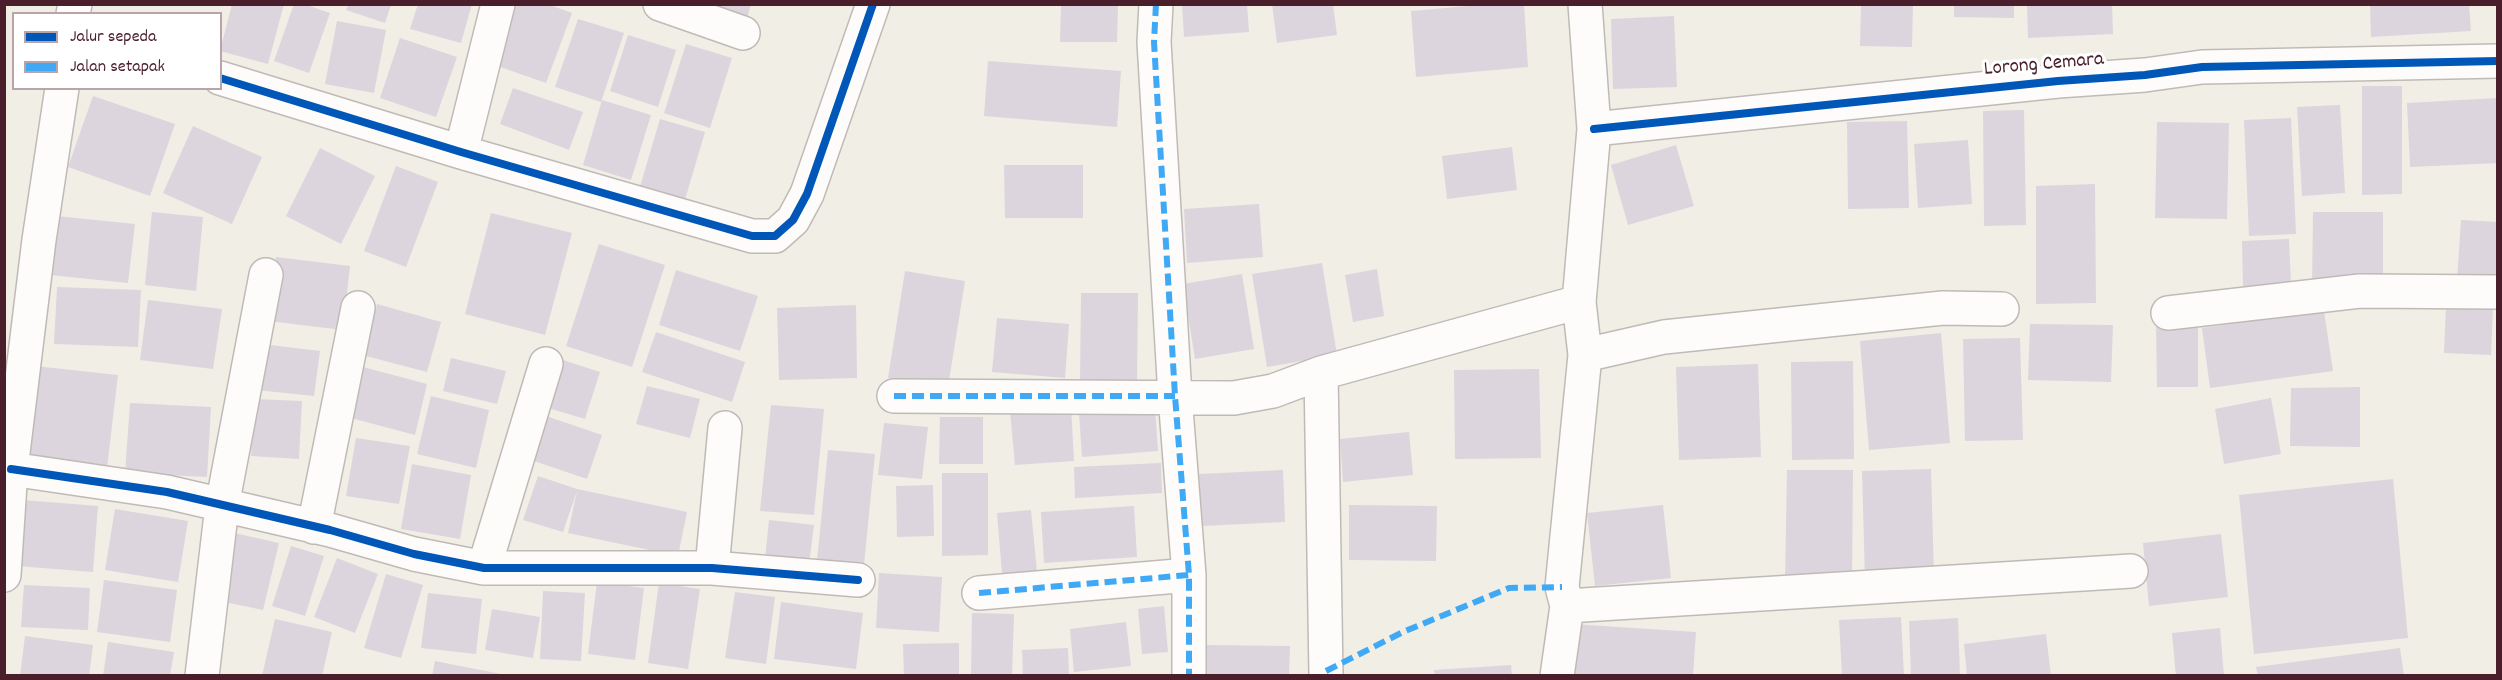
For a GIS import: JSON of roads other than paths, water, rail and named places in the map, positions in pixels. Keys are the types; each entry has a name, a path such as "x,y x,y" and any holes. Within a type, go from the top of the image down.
{"street":[{"path":"461,152 498,4"},
{"path":"660,4 743,33"},
{"path":"222,79 461,152 752,236 775,236 793,220 807,194 873,4"},
{"path":"1156,4 1154,42 1175,396 1189,575 1189,675"},
{"path":"1557,675 1567,606 1562,587 1585,356 1580,302 1594,129 1585,4"},
{"name":"Lorong Cemara","path":"1594,129 2058,81 2145,75 2202,67 2498,61"},
{"path":"4,575 11,469 39,240 62,90"},
{"path":"202,675 222,506 266,275"},
{"path":"2168,313 2360,291 2498,292"},
{"path":"894,396 1244,396 1272,391 1321,373 1580,302"},
{"path":"314,526 358,308"},
{"path":"1585,356 1664,337 1944,308 2002,309"},
{"path":"484,568 546,364"},
{"path":"1321,373 1326,675"},
{"path":"712,568 725,428"},
{"path":"11,469 167,492 314,526 414,554 484,568 712,568 858,580"},
{"path":"1567,606 2131,572"},
{"path":"979,593 1189,575"}]}
